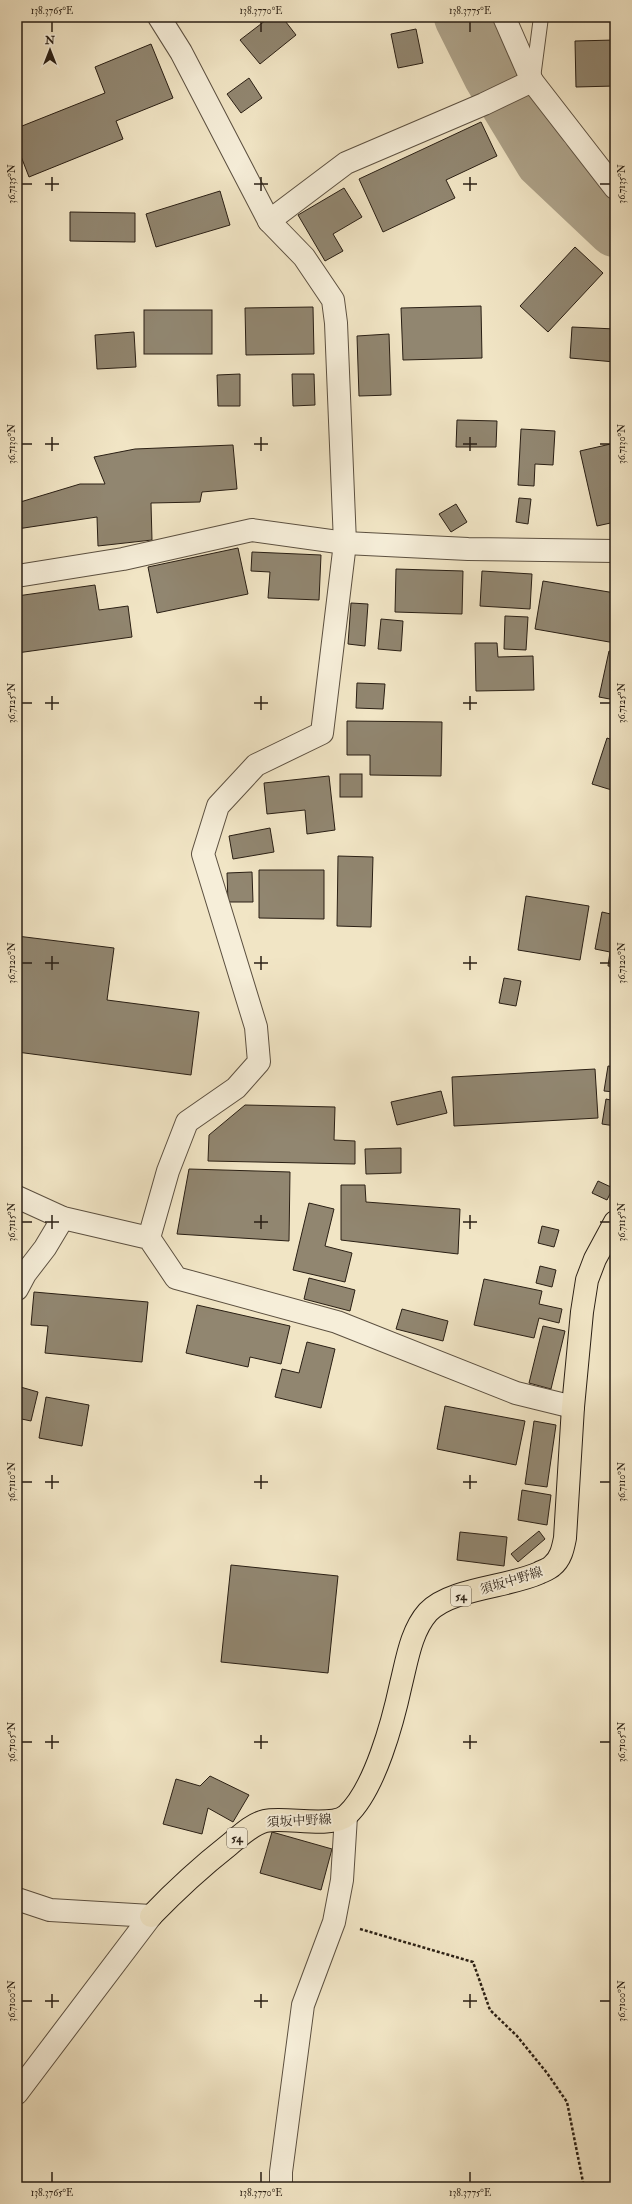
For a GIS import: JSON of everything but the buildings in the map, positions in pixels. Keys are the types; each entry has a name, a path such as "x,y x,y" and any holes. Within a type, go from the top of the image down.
{"main road":[{"name":"須坂中野線","path":"151,1916 185,1880 248,1829 264,1821 326,1821 346,1816 360,1800 383,1752 396,1706 409,1648 418,1627 429,1612 444,1602 472,1592 532,1576 552,1566 562,1553 565,1538 573,1407 582,1312 587,1280 595,1259 615,1222"}],"street":[{"path":"149,1238 168,1171 187,1122 236,1088 259,1062 256,1027 203,854 218,806 256,765 322,733 344,543 336,323 333,300 304,257 269,221 181,52 159,17"},
{"path":"504,17 532,81 615,188"},
{"path":"269,221 346,163 484,104 532,81"},
{"path":"17,576 123,559 252,530 344,543 468,550 615,551"},
{"path":"17,1197 63,1218 149,1238 176,1278 337,1322 516,1393 573,1407"},
{"path":"17,1289 25,1274 45,1248 63,1218"},
{"path":"282,2187 281,2172 303,2005 334,1922 342,1880 346,1816"},
{"path":"17,1899 50,1910 151,1916"},
{"path":"17,2093 151,1916"}],"lane":[{"path":"532,81 541,17"}],"path":[{"path":"334,1922 473,1962 490,2010 517,2036 547,2073 566,2102 584,2187"}],"waterway":[{"path":"462,17 491,75 543,161 615,229"}]}
